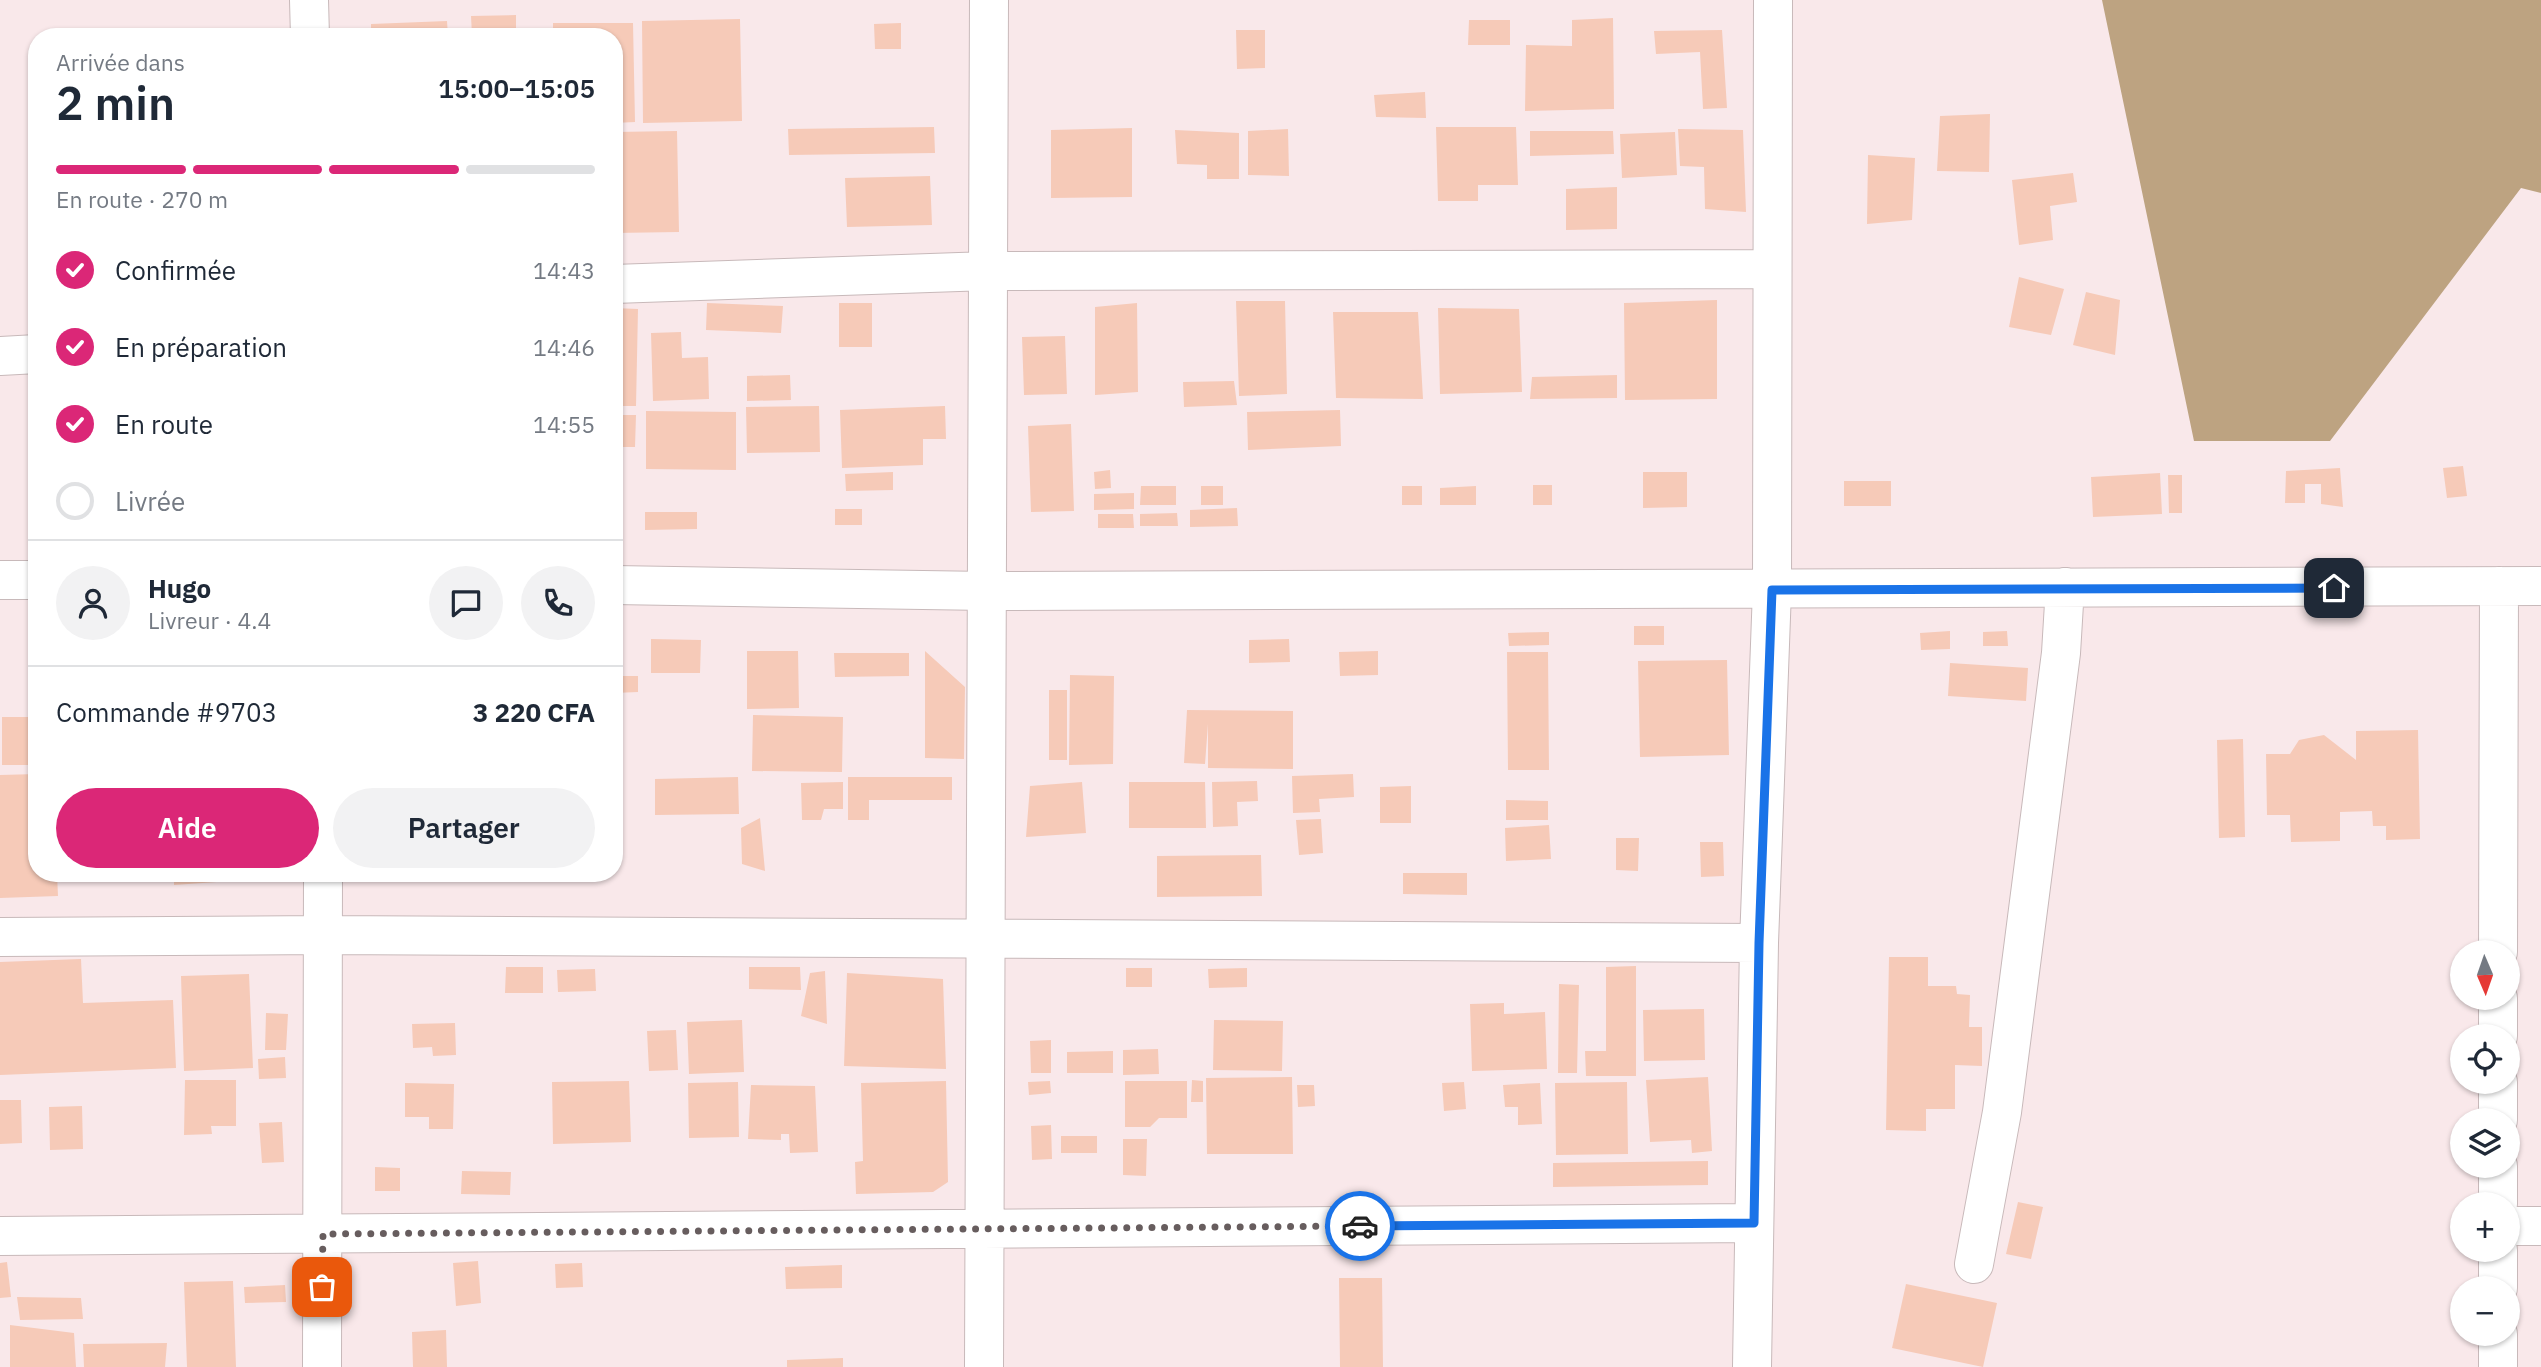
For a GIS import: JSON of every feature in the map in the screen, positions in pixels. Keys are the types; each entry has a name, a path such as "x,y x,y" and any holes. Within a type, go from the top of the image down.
{"street":[{"path":"309,0 310,28"},
{"path":"984,1367 989,0"},
{"path":"1752,1367 1759,943 1772,590 1773,0"},
{"path":"623,284 988,271 1772,269"},
{"path":"0,356 28,354"},
{"path":"0,580 28,580"},
{"path":"623,585 987,591 2541,586"},
{"path":"2498,940 2499,586"},
{"path":"1974,1265 2001,1112 2061,653 2065,587"},
{"path":"322,1367 323,882"},
{"path":"0,937 324,935 1759,943"},
{"path":"0,1236 1754,1223"},
{"path":"2520,1226 2541,1226"},
{"path":"2498,1346 2498,1367"}],"shaded area":[{"path":"2102,0 2541,0 2541,193 2521,188 2330,441 2194,441"}],"building":[{"path":"516,15 516,28 472,28 471,16"},
{"path":"1613,18 1614,109 1525,111 1526,45 1572,46 1572,20"},
{"path":"740,19 742,121 643,123 642,21"},
{"path":"1469,20 1510,20 1510,45 1468,45"},
{"path":"447,21 447,28 371,28 371,24"},
{"path":"553,23 633,23 635,122 623,123 623,28 553,28"},
{"path":"901,23 901,49 875,49 874,24"},
{"path":"1236,30 1265,30 1265,68 1237,69"},
{"path":"1722,30 1727,108 1703,109 1700,52 1656,54 1654,31"},
{"path":"1425,92 1426,118 1376,117 1374,95"},
{"path":"1990,114 1989,172 1937,171 1940,116"},
{"path":"934,127 935,153 789,155 788,129"},
{"path":"1436,127 1516,127 1518,185 1478,185 1478,201 1438,201"},
{"path":"1132,128 1132,197 1051,198 1051,130"},
{"path":"1288,129 1289,176 1248,175 1248,131"},
{"path":"1678,129 1743,130 1746,212 1705,209 1704,167 1680,166"},
{"path":"1175,130 1239,133 1239,179 1207,179 1207,165 1177,164"},
{"path":"677,131 679,232 623,233 623,132"},
{"path":"1530,131 1613,131 1614,154 1530,156"},
{"path":"1675,132 1677,175 1622,178 1620,134"},
{"path":"1868,155 1915,158 1912,220 1867,224"},
{"path":"2073,173 2077,202 2050,206 2053,240 2019,245 2012,180"},
{"path":"930,176 932,225 847,227 845,178"},
{"path":"1617,187 1617,229 1566,230 1566,189"},
{"path":"2019,277 2064,289 2051,335 2009,327"},
{"path":"2086,292 2120,300 2115,355 2073,345"},
{"path":"1717,300 1717,399 1625,400 1624,303"},
{"path":"1236,301 1285,301 1287,394 1239,396"},
{"path":"707,303 783,306 781,333 706,330"},
{"path":"839,303 872,303 872,347 839,347"},
{"path":"1137,303 1138,392 1095,395 1095,307"},
{"path":"623,308 638,309 636,406 623,406"},
{"path":"1438,308 1519,309 1522,392 1440,394"},
{"path":"1333,312 1418,312 1423,399 1336,398"},
{"path":"681,332 682,358 708,357 709,399 653,401 651,333"},
{"path":"1065,336 1067,394 1024,395 1022,337"},
{"path":"790,375 791,400 747,401 747,376"},
{"path":"1617,375 1617,398 1530,399 1532,377"},
{"path":"1234,381 1237,405 1184,407 1183,382"},
{"path":"819,406 820,452 747,453 746,407"},
{"path":"945,406 946,439 923,439 923,465 842,468 840,410"},
{"path":"1340,410 1341,446 1248,450 1247,412"},
{"path":"646,411 736,412 736,470 646,469"},
{"path":"623,415 636,415 635,447 623,447"},
{"path":"1071,424 1074,511 1031,512 1028,426"},
{"path":"2463,466 2467,496 2447,498 2443,468"},
{"path":"2340,468 2343,507 2321,504 2321,484 2305,484 2305,503 2285,503 2286,471"},
{"path":"1110,470 1111,488 1095,489 1094,472"},
{"path":"893,472 893,490 846,491 845,474"},
{"path":"1643,472 1687,472 1687,507 1643,508"},
{"path":"2160,473 2162,514 2093,517 2091,477"},
{"path":"2168,475 2182,475 2182,513 2169,513"},
{"path":"1844,481 1891,481 1891,506 1844,506"},
{"path":"1533,485 1552,485 1552,505 1533,505"},
{"path":"1141,486 1176,486 1176,505 1140,505"},
{"path":"1201,486 1223,486 1223,505 1201,505"},
{"path":"1402,486 1422,486 1422,505 1402,505"},
{"path":"1476,486 1476,505 1440,505 1440,488"},
{"path":"1134,493 1134,509 1094,510 1094,494"},
{"path":"1237,508 1238,526 1190,527 1190,510"},
{"path":"835,509 862,509 862,525 835,525"},
{"path":"645,512 697,512 697,529 645,530"},
{"path":"1177,513 1178,526 1140,526 1140,514"},
{"path":"1098,514 1133,514 1134,528 1098,528"},
{"path":"1634,626 1664,626 1664,645 1634,645"},
{"path":"1950,631 1950,649 1921,650 1920,633"},
{"path":"2007,631 2008,646 1983,646 1983,632"},
{"path":"1549,632 1549,645 1509,646 1508,633"},
{"path":"651,639 701,640 700,673 651,673"},
{"path":"1289,639 1290,662 1249,663 1249,640"},
{"path":"747,651 798,651 799,708 747,709"},
{"path":"925,651 965,687 964,759 925,758"},
{"path":"1378,651 1378,675 1340,676 1339,652"},
{"path":"1507,652 1548,652 1549,770 1508,770"},
{"path":"834,653 909,653 909,676 835,677"},
{"path":"1727,660 1729,755 1640,757 1638,661"},
{"path":"1950,663 2028,668 2026,701 1948,696"},
{"path":"1070,675 1114,676 1113,764 1069,765"},
{"path":"623,676 638,676 638,692 623,693"},
{"path":"1049,690 1067,690 1067,760 1049,760"},
{"path":"1187,710 1293,711 1293,769 1208,768 1208,724 1205,764 1184,763"},
{"path":"753,715 843,717 842,772 752,771"},
{"path":"2,717 28,717 28,765 2,765"},
{"path":"2418,730 2420,839 2386,840 2386,826 2373,826 2372,811 2340,812 2340,841 2291,842 2290,815 2267,815 2266,754 2290,754 2299,740 2324,735 2356,760 2356,731"},
{"path":"2243,739 2245,837 2219,838 2217,740"},
{"path":"28,774 28,882 57,882 58,896 0,898 0,775"},
{"path":"1353,774 1354,797 1319,799 1320,812 1293,813 1292,776"},
{"path":"738,777 739,814 655,815 655,779"},
{"path":"848,777 952,777 952,800 869,800 869,820 848,820"},
{"path":"1257,781 1258,801 1237,802 1238,826 1213,827 1212,782"},
{"path":"843,782 843,809 824,809 821,820 802,820 801,783"},
{"path":"1082,782 1086,833 1026,837 1030,786"},
{"path":"1129,782 1205,782 1206,828 1129,828"},
{"path":"1411,786 1411,823 1380,823 1380,787"},
{"path":"1506,800 1548,801 1548,820 1506,820"},
{"path":"760,818 765,871 742,864 741,828"},
{"path":"1321,819 1323,853 1299,855 1296,820"},
{"path":"1549,825 1551,859 1506,861 1505,828"},
{"path":"1616,838 1639,838 1638,871 1616,870"},
{"path":"1700,842 1723,842 1724,876 1701,877"},
{"path":"1261,855 1262,896 1157,897 1157,856"},
{"path":"1403,873 1467,873 1467,895 1403,894"},
{"path":"174,882 217,882 174,885"},
{"path":"1889,957 1928,957 1928,986 1956,986 1957,994 1970,995 1969,1027 1982,1027 1982,1066 1955,1065 1955,1109 1926,1109 1926,1131 1886,1130"},
{"path":"81,959 83,1003 173,1000 176,1068 0,1075 0,962"},
{"path":"1636,966 1636,1076 1586,1076 1585,1051 1606,1051 1606,967"},
{"path":"506,967 543,967 543,993 505,993"},
{"path":"749,967 800,967 801,990 749,989"},
{"path":"1126,968 1152,968 1152,987 1126,987"},
{"path":"1247,968 1247,987 1209,988 1208,969"},
{"path":"595,969 596,991 558,992 557,970"},
{"path":"825,971 827,1024 801,1016 810,973"},
{"path":"847,973 943,979 946,1069 844,1066"},
{"path":"249,974 253,1068 184,1071 181,976"},
{"path":"1559,984 1579,985 1577,1073 1558,1073"},
{"path":"1504,1003 1504,1014 1545,1012 1547,1069 1472,1071 1470,1004"},
{"path":"1704,1009 1705,1060 1644,1061 1643,1010"},
{"path":"266,1013 288,1014 286,1050 265,1050"},
{"path":"742,1020 744,1072 689,1074 687,1022"},
{"path":"1214,1020 1283,1021 1282,1071 1213,1070"},
{"path":"455,1023 456,1055 433,1056 432,1047 413,1048 412,1024"},
{"path":"676,1030 678,1070 649,1071 647,1031"},
{"path":"1051,1040 1051,1073 1031,1073 1030,1041"},
{"path":"1158,1049 1159,1074 1123,1075 1123,1050"},
{"path":"1113,1051 1113,1073 1067,1073 1067,1052"},
{"path":"285,1057 286,1078 259,1079 258,1059"},
{"path":"1292,1077 1293,1154 1207,1154 1206,1078"},
{"path":"1708,1077 1712,1151 1692,1153 1691,1140 1650,1142 1646,1080"},
{"path":"185,1080 236,1080 236,1126 211,1126 212,1134 184,1135"},
{"path":"1192,1080 1203,1081 1203,1102 1191,1102"},
{"path":"629,1081 631,1142 553,1144 552,1082"},
{"path":"946,1081 948,1182 933,1192 856,1194 855,1162 863,1161 861,1083"},
{"path":"1050,1081 1051,1093 1029,1095 1028,1082"},
{"path":"1125,1081 1187,1081 1187,1118 1159,1118 1150,1127 1125,1127"},
{"path":"738,1082 739,1137 689,1138 688,1083"},
{"path":"1464,1082 1466,1109 1444,1111 1442,1083"},
{"path":"1627,1082 1628,1154 1556,1155 1555,1083"},
{"path":"405,1083 454,1084 453,1129 429,1129 429,1117 405,1117"},
{"path":"1540,1083 1542,1124 1518,1125 1518,1107 1505,1107 1503,1085"},
{"path":"751,1085 815,1086 818,1152 790,1153 789,1134 781,1134 781,1140 748,1139"},
{"path":"1297,1085 1314,1085 1315,1106 1298,1107"},
{"path":"0,1100 21,1100 22,1143 0,1144"},
{"path":"82,1106 83,1149 50,1150 49,1107"},
{"path":"282,1122 284,1162 262,1163 259,1123"},
{"path":"1051,1125 1052,1159 1032,1160 1031,1126"},
{"path":"1061,1136 1097,1136 1097,1153 1061,1153"},
{"path":"1123,1139 1147,1139 1146,1176 1123,1175"},
{"path":"1708,1161 1708,1185 1553,1187 1553,1163"},
{"path":"375,1167 400,1168 400,1191 375,1191"},
{"path":"462,1171 511,1172 510,1195 461,1194"},
{"path":"2018,1202 2043,1207 2031,1259 2006,1254"},
{"path":"478,1261 481,1303 456,1306 453,1263"},
{"path":"7,1262 11,1297 0,1298 0,1263"},
{"path":"582,1263 583,1287 556,1288 555,1264"},
{"path":"842,1265 842,1288 786,1289 785,1267"},
{"path":"1339,1278 1382,1278 1383,1367 1340,1367"},
{"path":"233,1281 236,1367 187,1367 184,1282"},
{"path":"1906,1284 1997,1303 1983,1367 1892,1348"},
{"path":"285,1285 286,1302 245,1303 244,1287"},
{"path":"17,1297 81,1298 83,1319 20,1320"},
{"path":"10,1325 74,1333 76,1367 10,1367"},
{"path":"446,1330 447,1367 413,1367 412,1332"},
{"path":"167,1343 165,1367 84,1367 83,1344"},
{"path":"843,1358 843,1367 787,1367 787,1360"}],"way so far":[{"path":"322,1287 323,1234 1360,1226"}],"route":[{"path":"1360,1226 1754,1223 1759,943 1772,590 2334,588"}]}
